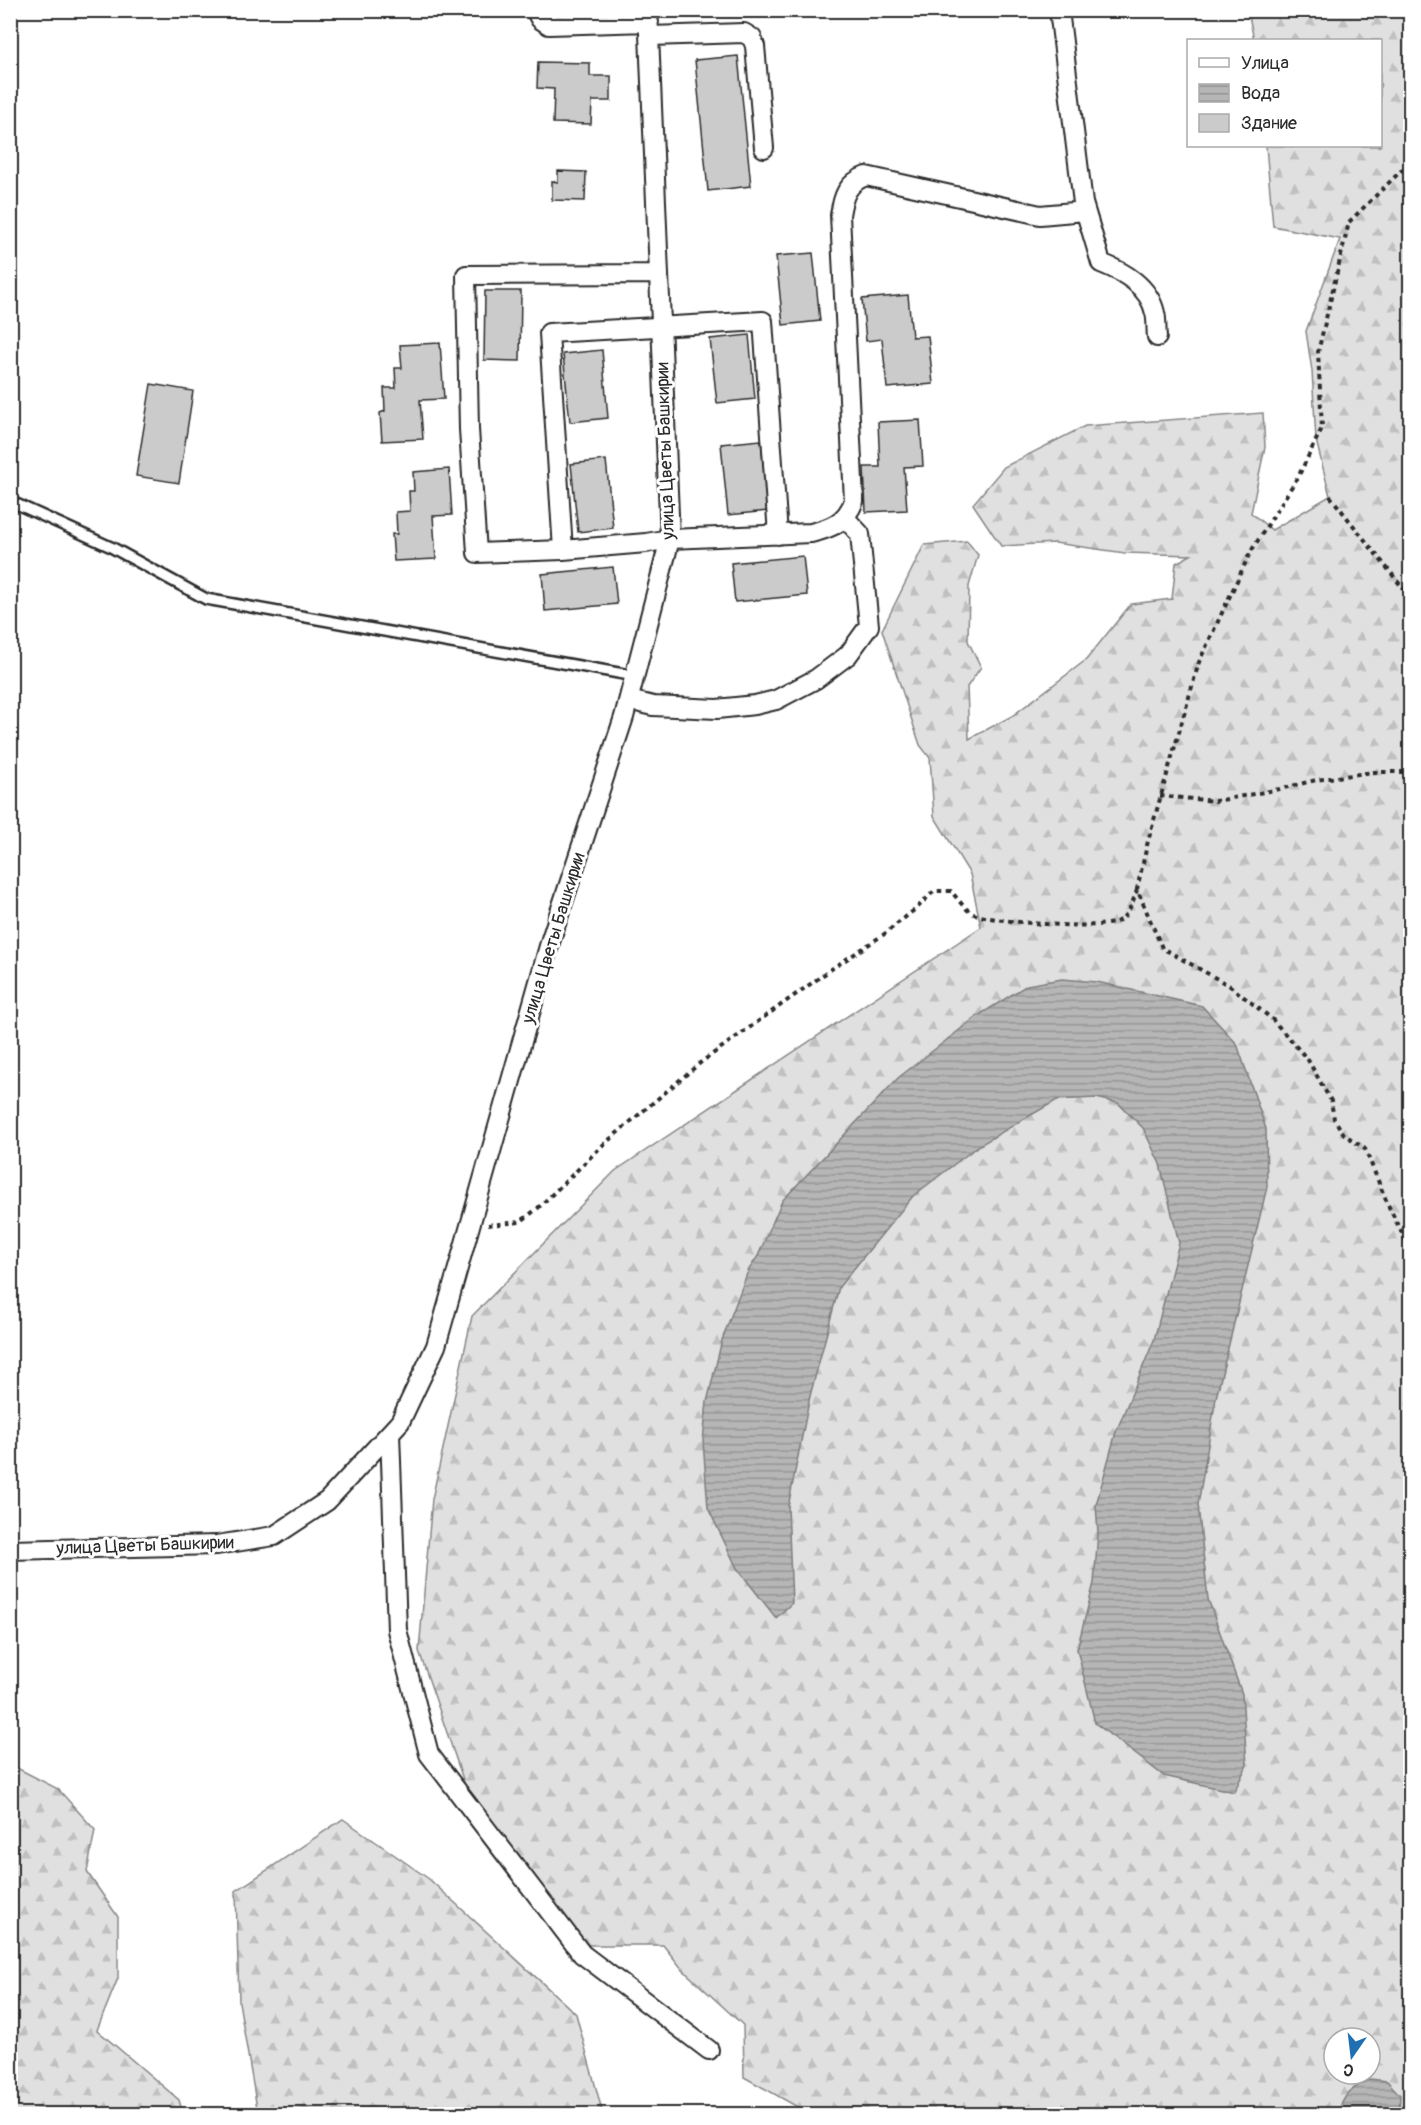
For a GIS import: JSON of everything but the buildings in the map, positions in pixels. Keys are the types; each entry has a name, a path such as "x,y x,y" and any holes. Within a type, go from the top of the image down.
{"street":[{"path":"535,10 540,19 549,25 649,23 744,33 752,38 756,46 764,148"},
{"path":"1059,10 1085,212 1101,263 1122,271 1145,291 1155,312 1157,337"},
{"name":"улица Цветы Башкирии","path":"10,1550 217,1545 274,1536 327,1501 400,1422 436,1346 551,939 629,700 670,539 649,23"},
{"path":"659,274 466,275 470,429 477,553 563,550 670,539 829,529 845,518 854,501 840,215 842,200 847,189 854,181 866,176 1040,216 1085,212"},
{"path":"563,550 549,333 763,321 778,534"},
{"path":"629,700 653,706 717,709 755,705 776,700 816,679 848,655 869,626 860,534 845,518"},
{"path":"390,1433 397,1630 429,1754 582,1954 709,2050"}],"lane":[{"path":"10,501 111,547 206,599 635,676"}],"path":[{"path":"470,1228 520,1222 538,1208 603,1145 700,1063 883,935 934,891 951,891 972,914 1004,921 1101,926 1118,921 1130,908 1199,662 1250,553 1299,475 1322,428 1318,352 1349,222 1410,162"},
{"path":"1330,496 1410,597"},
{"path":"1161,796 1216,801 1316,780 1373,772 1410,772"},
{"path":"1137,889 1162,948 1230,986 1272,1019 1308,1060 1331,1101 1334,1119 1344,1134 1365,1149 1388,1205 1410,1249"}],"green space":[{"path":"1248,11 1410,11 1410,2114 810,2114 744,2077 743,2025 683,1970 663,1945 588,1945 479,1826 419,1651 432,1499 472,1316 615,1171 981,927 970,874 934,816 930,758 920,745 882,630 924,545 967,541 978,555 969,586 968,641 981,667 967,687 969,739 1012,716 1086,660 1131,604 1172,599 1176,563 1191,555 1125,553 1055,543 1001,546 973,504 1004,467 1085,426 1263,413 1265,447 1251,513 1272,530 1330,496 1316,440 1312,371 1306,331 1340,239 1273,226 1266,147 1382,147 1382,39 1254,39"},
{"path":"11,1765 58,1789 95,1830 87,1872 118,1917 118,1978 97,2030 179,2100 183,2114 11,2114"},
{"path":"343,1819 429,1879 576,2014 603,2114 258,2114 239,2002 236,1891"}],"water":[{"path":"1062,979 1097,982 1202,1006 1237,1044 1266,1129 1267,1187 1216,1398 1198,1505 1208,1599 1242,1694 1247,1765 1234,1792 1164,1776 1095,1723 1077,1649 1094,1583 1098,1533 1096,1505 1116,1432 1154,1340 1179,1243 1160,1164 1143,1128 1118,1103 1096,1098 1057,1100 978,1146 913,1196 839,1287 810,1396 788,1507 792,1603 776,1618 737,1568 708,1508 703,1441 707,1402 722,1340 748,1271 758,1256 782,1201 898,1078 976,1017 1027,985"},
{"path":"1382,2080 1387,2081 1400,2095 1399,2114 1338,2114 1349,2092 1358,2086 1382,2086"}]}
